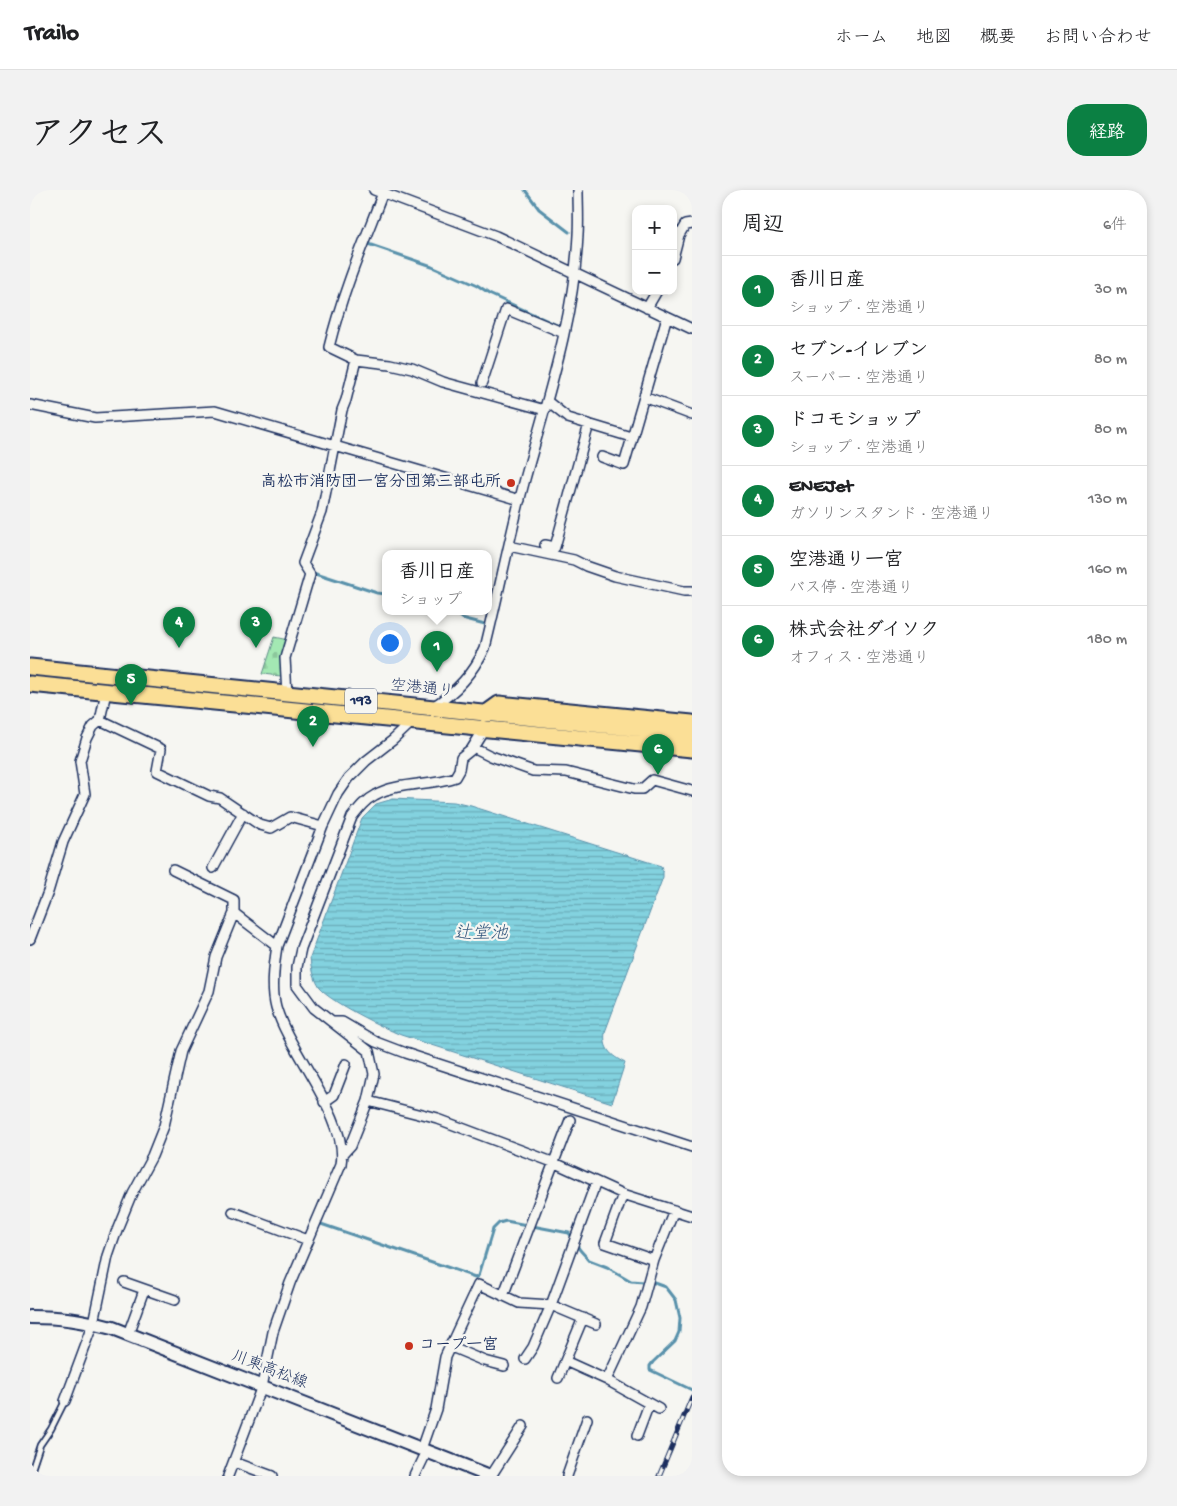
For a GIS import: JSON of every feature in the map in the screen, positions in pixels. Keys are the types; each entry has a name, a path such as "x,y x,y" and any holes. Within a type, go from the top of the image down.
{"highway":[{"name":"空港通り","path":"30,668 431,708 484,721 692,749"},
{"name":"空港通り","path":"30,684 412,722 484,721 692,734"},
{"path":"692,722 499,704 484,721 498,736 692,757"}],"main road":[{"name":"川東高松線","path":"30,1317 62,1317 128,1334 491,1476"}],"street":[{"path":"228,1476 262,1386 273,1332 290,1283 340,1164 342,1155 336,1124 289,1036 276,1006 274,966 277,946 323,826 338,794 349,778 412,722 454,691 471,673 485,648 520,500 564,332 574,274 578,235 578,190"},
{"path":"631,437 568,418 546,406 443,382 412,369 356,360 329,347 380,191 496,236 692,329"},
{"path":"676,250 686,225 692,224"},
{"path":"647,308 655,295"},
{"path":"482,383 506,309 564,332"},
{"path":"602,457 624,465 667,318"},
{"path":"287,694 285,658 310,574 303,563 322,512 342,410 356,360"},
{"path":"644,396 692,415"},
{"path":"30,405 95,418 214,411 520,500"},
{"path":"545,545 555,547 589,424"},
{"path":"509,546 574,560 615,576 684,591 692,591"},
{"path":"30,939 48,892 63,842 85,794 80,762 90,732 93,726 100,720 106,692"},
{"path":"100,720 161,749 157,771 209,796 220,798 260,825 271,828 290,817 323,826"},
{"path":"342,1155 350,1146 368,1101 374,1074 369,1052 314,1008 297,985 297,967 301,950 352,817 367,800 386,789 441,782 455,777 459,770 461,758 473,747 484,721"},
{"path":"473,747 491,756 533,771 566,772 634,789 642,788 652,780 692,792"},
{"path":"213,868 243,813"},
{"path":"65,1401 94,1324 108,1256 132,1192 152,1156 164,1126 181,1051 205,1002 216,957 234,913 234,900 173,870"},
{"path":"234,913 277,946"},
{"path":"333,1022 342,1022 376,1042 404,1053 692,1147"},
{"path":"324,1102 334,1094 346,1064"},
{"path":"368,1101 438,1119 555,1163 623,1194 692,1216"},
{"path":"503,1296 570,1120"},
{"path":"525,1359 533,1347 551,1304 596,1182"},
{"path":"623,1194 605,1243 654,1260"},
{"path":"606,1380 641,1307 654,1260 674,1210"},
{"path":"233,1212 308,1240"},
{"path":"124,1282 175,1300"},
{"path":"415,1476 425,1450 436,1409 444,1357 478,1284 520,1303 551,1304 596,1324"},
{"path":"128,1334 144,1290"},
{"path":"558,1378 583,1318"},
{"path":"449,1346 484,1361 504,1366"},
{"path":"565,1361 606,1380 659,1409"},
{"path":"637,1436 648,1404"},
{"path":"567,1476 588,1419"},
{"path":"491,1476 522,1426"},
{"path":"234,1462 272,1476"}],"lane":[{"path":"30,1475 40,1445 51,1430 65,1401"}],"green space":[{"path":"274,637 288,640 281,660 281,676 262,674"}],"water":[{"name":"辻堂池","path":"393,799 454,802 471,806 661,866 663,877 605,1032 606,1047 615,1057 625,1063 612,1103 401,1035 370,1021 335,1001 319,988 315,981 310,958 362,818 376,804"}],"waterway":[{"path":"525,190 539,209 569,232"},
{"path":"368,244 432,266 559,326"},
{"path":"313,572 382,594"},
{"path":"460,615 462,618 485,624"},
{"path":"321,1224 476,1277 479,1275 493,1229 499,1223 506,1221 569,1233 589,1260 607,1267 631,1281 655,1283 666,1287 676,1300 680,1318 679,1332 675,1341 653,1362 650,1370 692,1390"}],"railway":[{"path":"659,1476 692,1397"}],"place":[{"name":"高松市消防団一宮分団第三部屯所","path":"511,483"},
{"name":"ENEJet","path":"179,648"},
{"name":"ドコモショップ","path":"256,648"},
{"name":"香川日産","path":"437,672"},
{"name":"空港通り一宮","path":"131,705"},
{"name":"セブン-イレブン","path":"313,747"},
{"name":"株式会社ダイソク","path":"658,775"},
{"name":"コープ一宮","path":"409,1346"}]}
